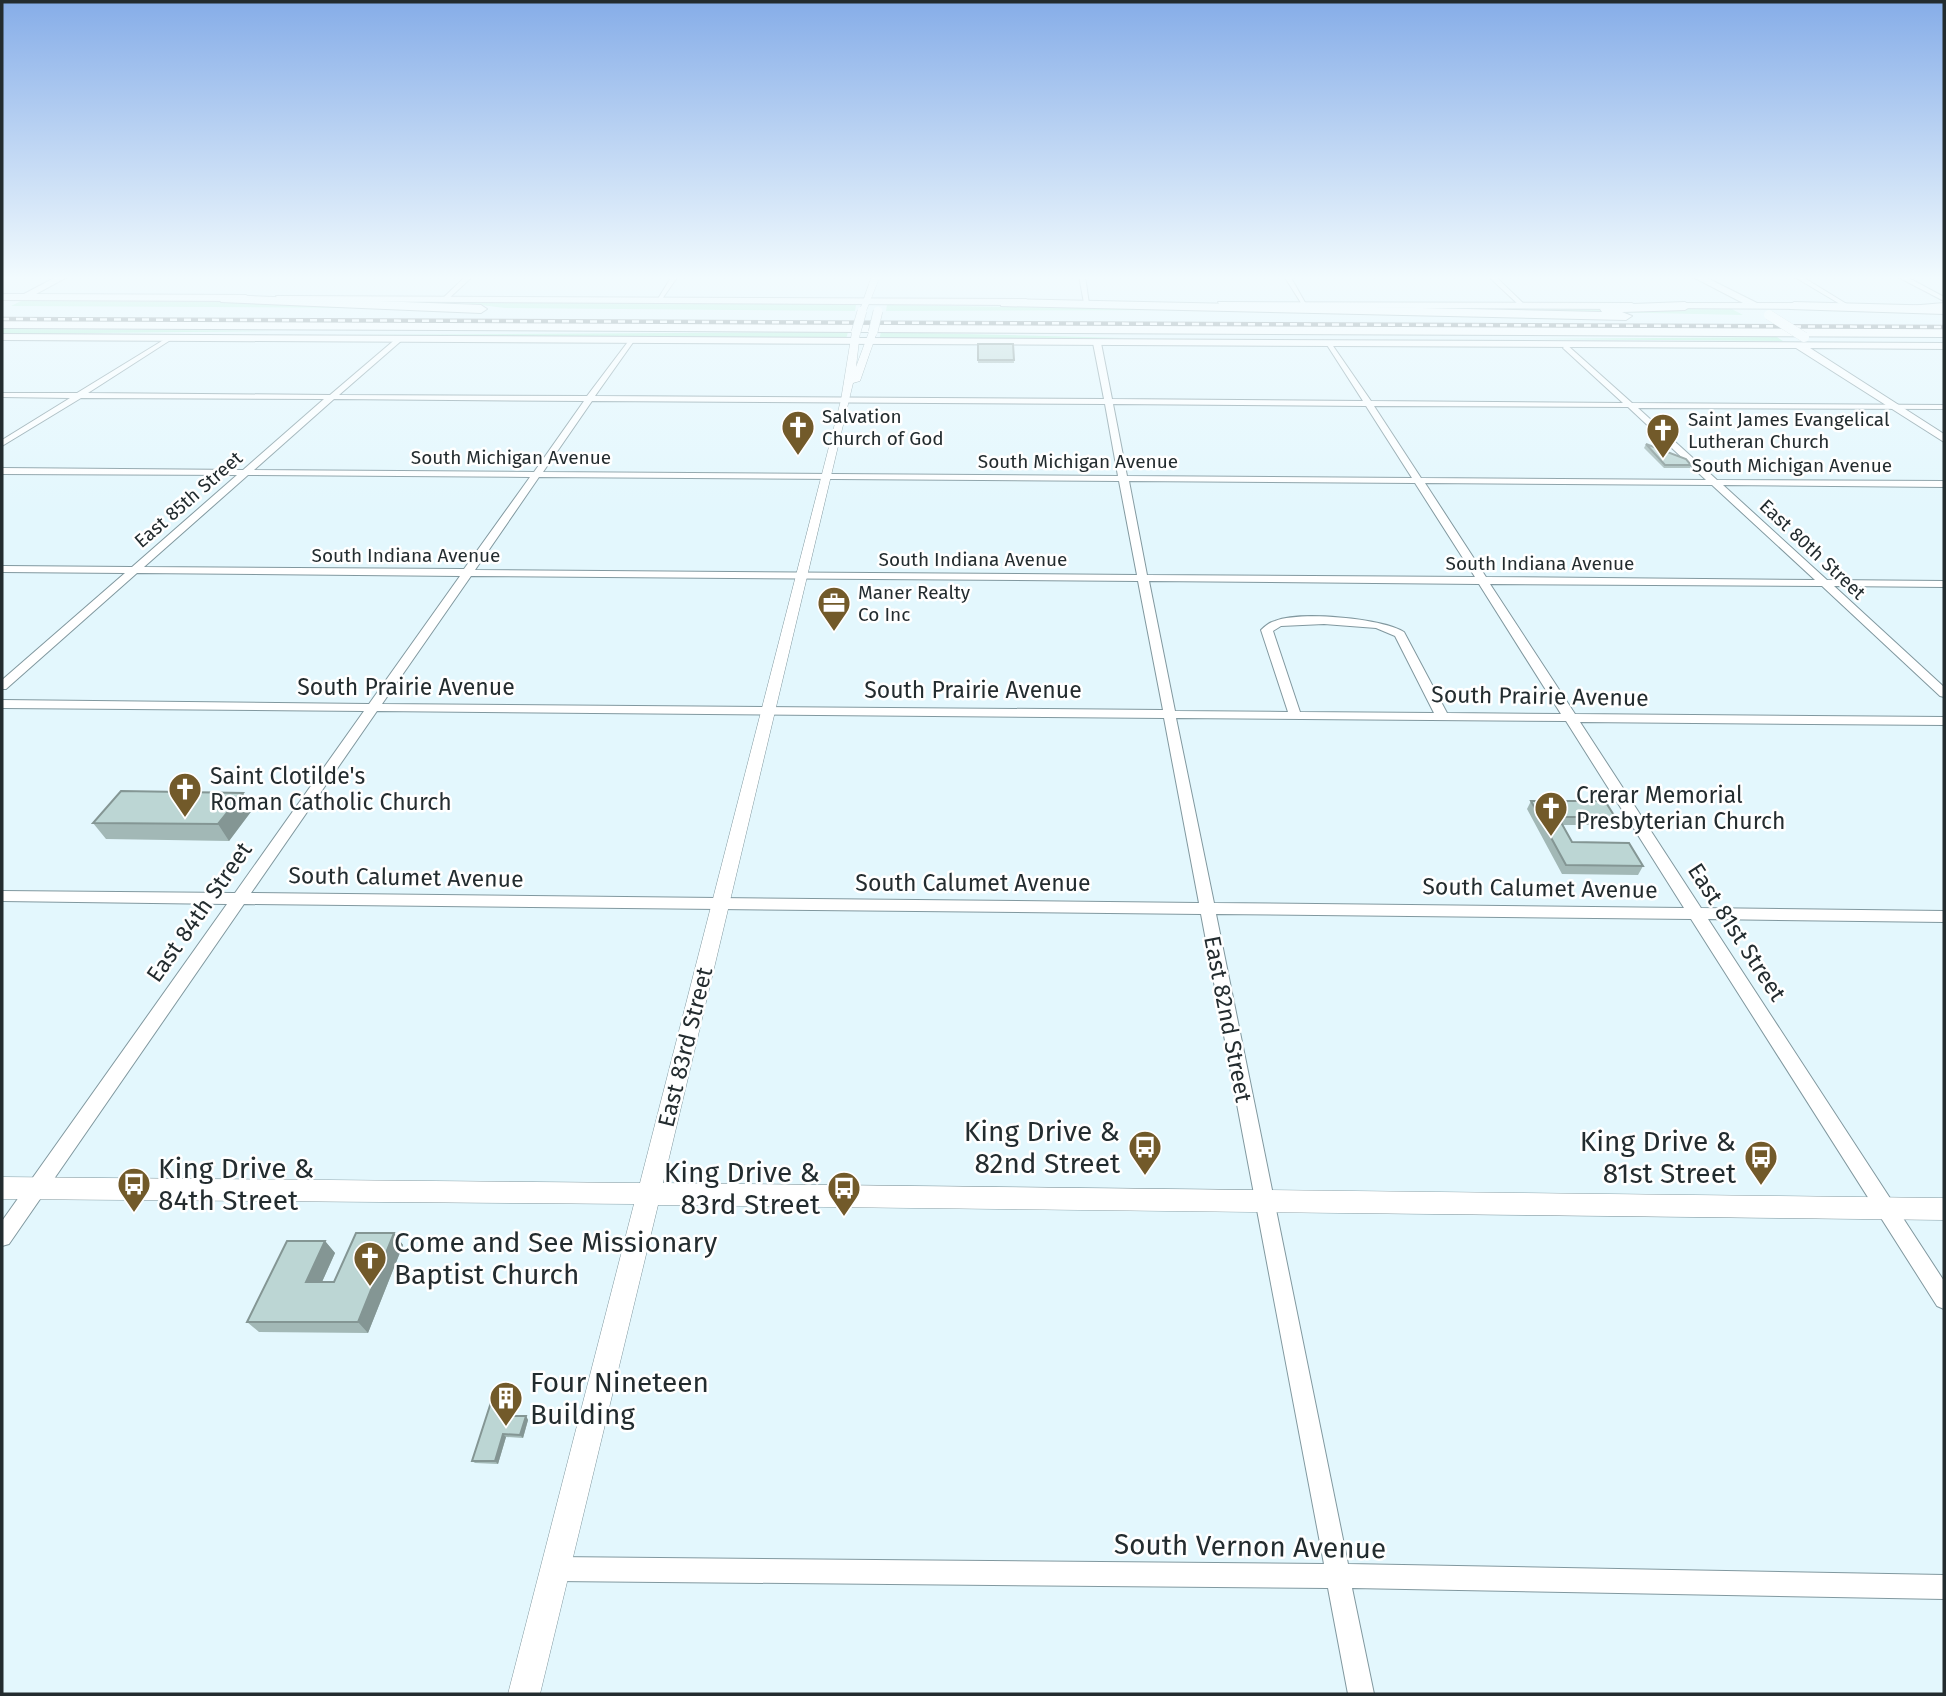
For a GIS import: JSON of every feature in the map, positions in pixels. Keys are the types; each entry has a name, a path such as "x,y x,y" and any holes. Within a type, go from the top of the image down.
{"main road":[{"path":"1821,355 1944,439"},
{"path":"1826,355 1844,373"}],"street":[{"path":"2,444 143,355"},
{"name":"East 85th Street","path":"2,685 380,355"},
{"name":"East 84th Street","path":"2,1237 620,355"},
{"name":"East 83rd Street","path":"524,1694 846,400 852,355"},
{"name":"East 83rd Street","path":"846,400 865,355"},
{"name":"East 82nd Street","path":"1099,355 1361,1694"},
{"name":"East 81st Street","path":"1341,355 1481,580 1944,1299"},
{"name":"East 80th Street","path":"1576,355 1944,693"},
{"path":"2,395 1944,407"},
{"name":"South Michigan Avenue","path":"2,471 1944,484"},
{"name":"South Indiana Avenue","path":"2,569 1944,584"},
{"path":"1294,714 1267,630 1278,623 1379,623 1391,626 1400,634 1442,716"},
{"name":"South Prairie Avenue","path":"2,704 1168,712 1944,721"},
{"name":"South Calumet Avenue","path":"2,896 1944,916"},
{"path":"2,1188 648,1196 1264,1199 1944,1209"},
{"name":"South Vernon Avenue","path":"555,1569 1338,1576 1944,1587"}],"building":[{"path":"978,355 1014,355 1014,360 978,360"},
{"path":"1646,444 1686,459 1691,465 1665,465"},
{"path":"121,791 243,793 218,824 93,823"},
{"path":"1531,801 1605,801 1615,817 1558,817 1572,842 1629,843 1643,866 1566,865"},
{"name":"Come and See Missionary Baptist Church","path":"356,1233 394,1233 358,1322 247,1322 287,1241 325,1241 306,1282 334,1282"},
{"name":"Four Nineteen Building","path":"495,1390 516,1390 508,1416 526,1416 520,1435 503,1434 495,1461 472,1461"}],"place":[{"name":"Salvation Church of God","path":"798,457"},
{"name":"Saint James Evangelical Lutheran Church","path":"1663,460"},
{"name":"Maner Realty Co Inc","path":"834,633"},
{"name":"Saint Clotilde's Roman Catholic Church","path":"185,819"},
{"name":"Crerar Memorial Presbyterian Church","path":"1551,838"},
{"name":"King Drive & 82nd Street","path":"1145,1177"},
{"name":"King Drive & 81st Street","path":"1761,1187"},
{"name":"King Drive & 84th Street","path":"134,1214"},
{"name":"King Drive & 83rd Street","path":"844,1218"},
{"name":"Come and See Missionary Baptist Church","path":"370,1288"},
{"name":"Four Nineteen Building","path":"506,1428"}]}
